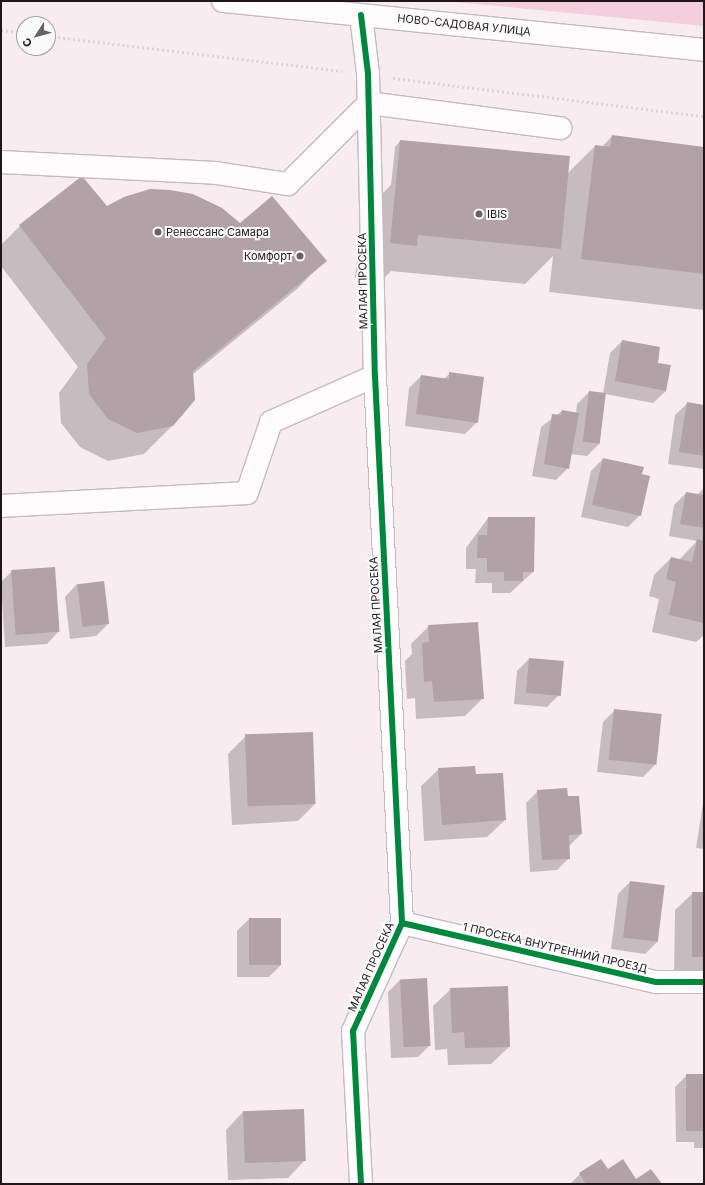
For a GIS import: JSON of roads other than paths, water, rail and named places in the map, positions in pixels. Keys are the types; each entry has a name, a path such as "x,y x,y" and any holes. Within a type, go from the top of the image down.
{"street":[{"name":"НОВО-САДОВАЯ УЛИЦА","path":"223,1 704,50"},
{"name":"МАЛАЯ ПРОСЕКА","path":"361,15 369,103 375,376 402,923 353,1031 361,1184"},
{"path":"1,162 216,173 288,184 369,103 560,128"},
{"path":"1,506 247,493 271,422 375,376"},
{"name":"1 ПРОСЕКА ВНУТРЕННИЙ ПРОЕЗД","path":"402,923 656,982 704,982"}],"place":[{"name":"IBIS","path":"479,214"},
{"name":"Ренессанс Самара","path":"158,232"},
{"name":"Комфорт","path":"300,256"}]}
